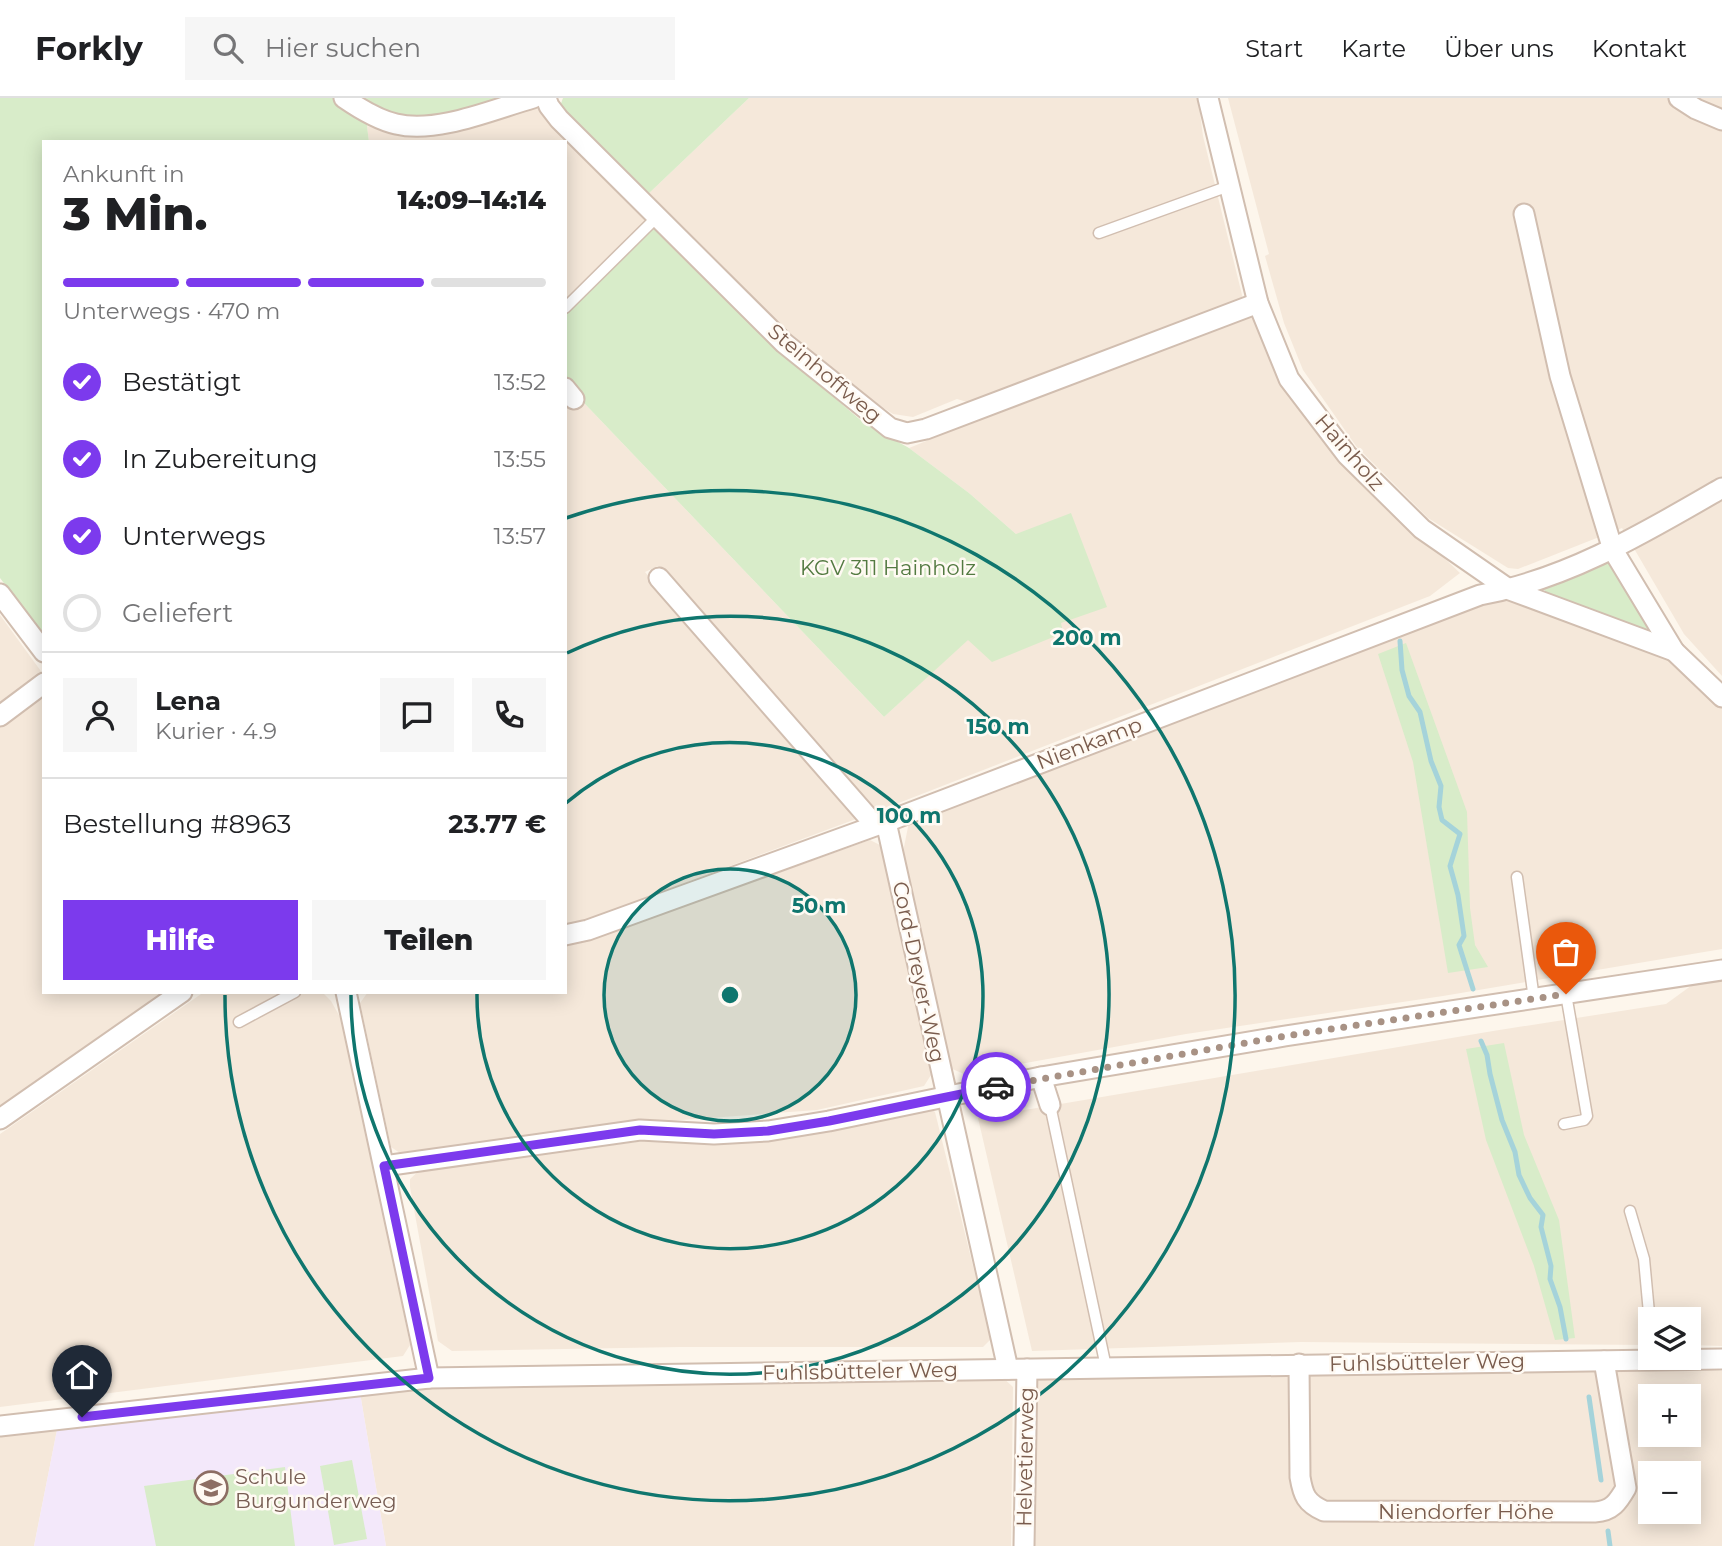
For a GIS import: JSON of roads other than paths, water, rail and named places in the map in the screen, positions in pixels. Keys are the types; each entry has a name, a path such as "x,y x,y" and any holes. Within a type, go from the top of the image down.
{"street":[{"path":"344,98 398,125 450,132 533,98"},
{"name":"Steinhoffweg","path":"546,98 549,107 559,119 784,343 890,428 907,433 926,429 1258,303"},
{"name":"Hainholz","path":"1208,98 1258,303 1289,379 1347,456 1422,529 1510,590 1674,651"},
{"path":"1679,98 1696,110 1722,120"},
{"name":"Hainholz","path":"1524,214 1560,376 1613,550 1674,651 1722,698"},
{"name":"Nienkamp","path":"567,935 588,930 880,823 1468,600 1510,590 1613,550 1722,488"},
{"name":"Cord-Dreyer-Weg","path":"659,578 880,823 1017,1369"},
{"path":"0,594 42,649"},
{"path":"0,716 42,684"},
{"path":"384,1166 640,1130 714,1134 768,1131 1041,1077 1285,1036 1722,970"},
{"path":"0,1119 179,994"},
{"path":"346,994 429,1378"},
{"path":"1041,1077 1050,1105"},
{"name":"Fuhlsbütteler Weg","path":"1701,1359 1722,1359"},
{"name":"Fuhlsbütteler Weg","path":"0,1426 429,1378 1638,1360"},
{"name":"Niendorfer Höhe","path":"1299,1364 1300,1477 1303,1494 1310,1505 1324,1511 1595,1512 1616,1505 1626,1488 1604,1361"},
{"name":"Helvetierweg","path":"1017,1369 1024,1546"}],"lane":[{"path":"1099,233 1228,186"},
{"path":"567,306 657,217"},
{"path":"1517,877 1534,999"},
{"path":"239,1023 291,994"},
{"path":"1564,1124 1584,1121 1587,1116 1566,994"},
{"path":"1050,1105 1106,1367"},
{"path":"1630,1211 1644,1259 1648,1307"}],"waterway":[{"path":"1400,641 1402,670 1409,696 1420,712 1431,761 1441,786 1439,807 1442,820 1460,834 1450,866 1458,895 1464,936 1459,945 1473,989"},
{"path":"1481,1041 1487,1055 1502,1120 1515,1152 1519,1175 1530,1198 1543,1215 1541,1227 1551,1266 1550,1279 1560,1307 1566,1339"},
{"path":"1589,1397 1601,1480"},
{"path":"1608,1531 1610,1546"}],"place":[{"name":"Schule Burgunderweg","path":"211,1488"}],"park label":[{"name":"KGV 311 Hainholz","path":"888,567"}]}
